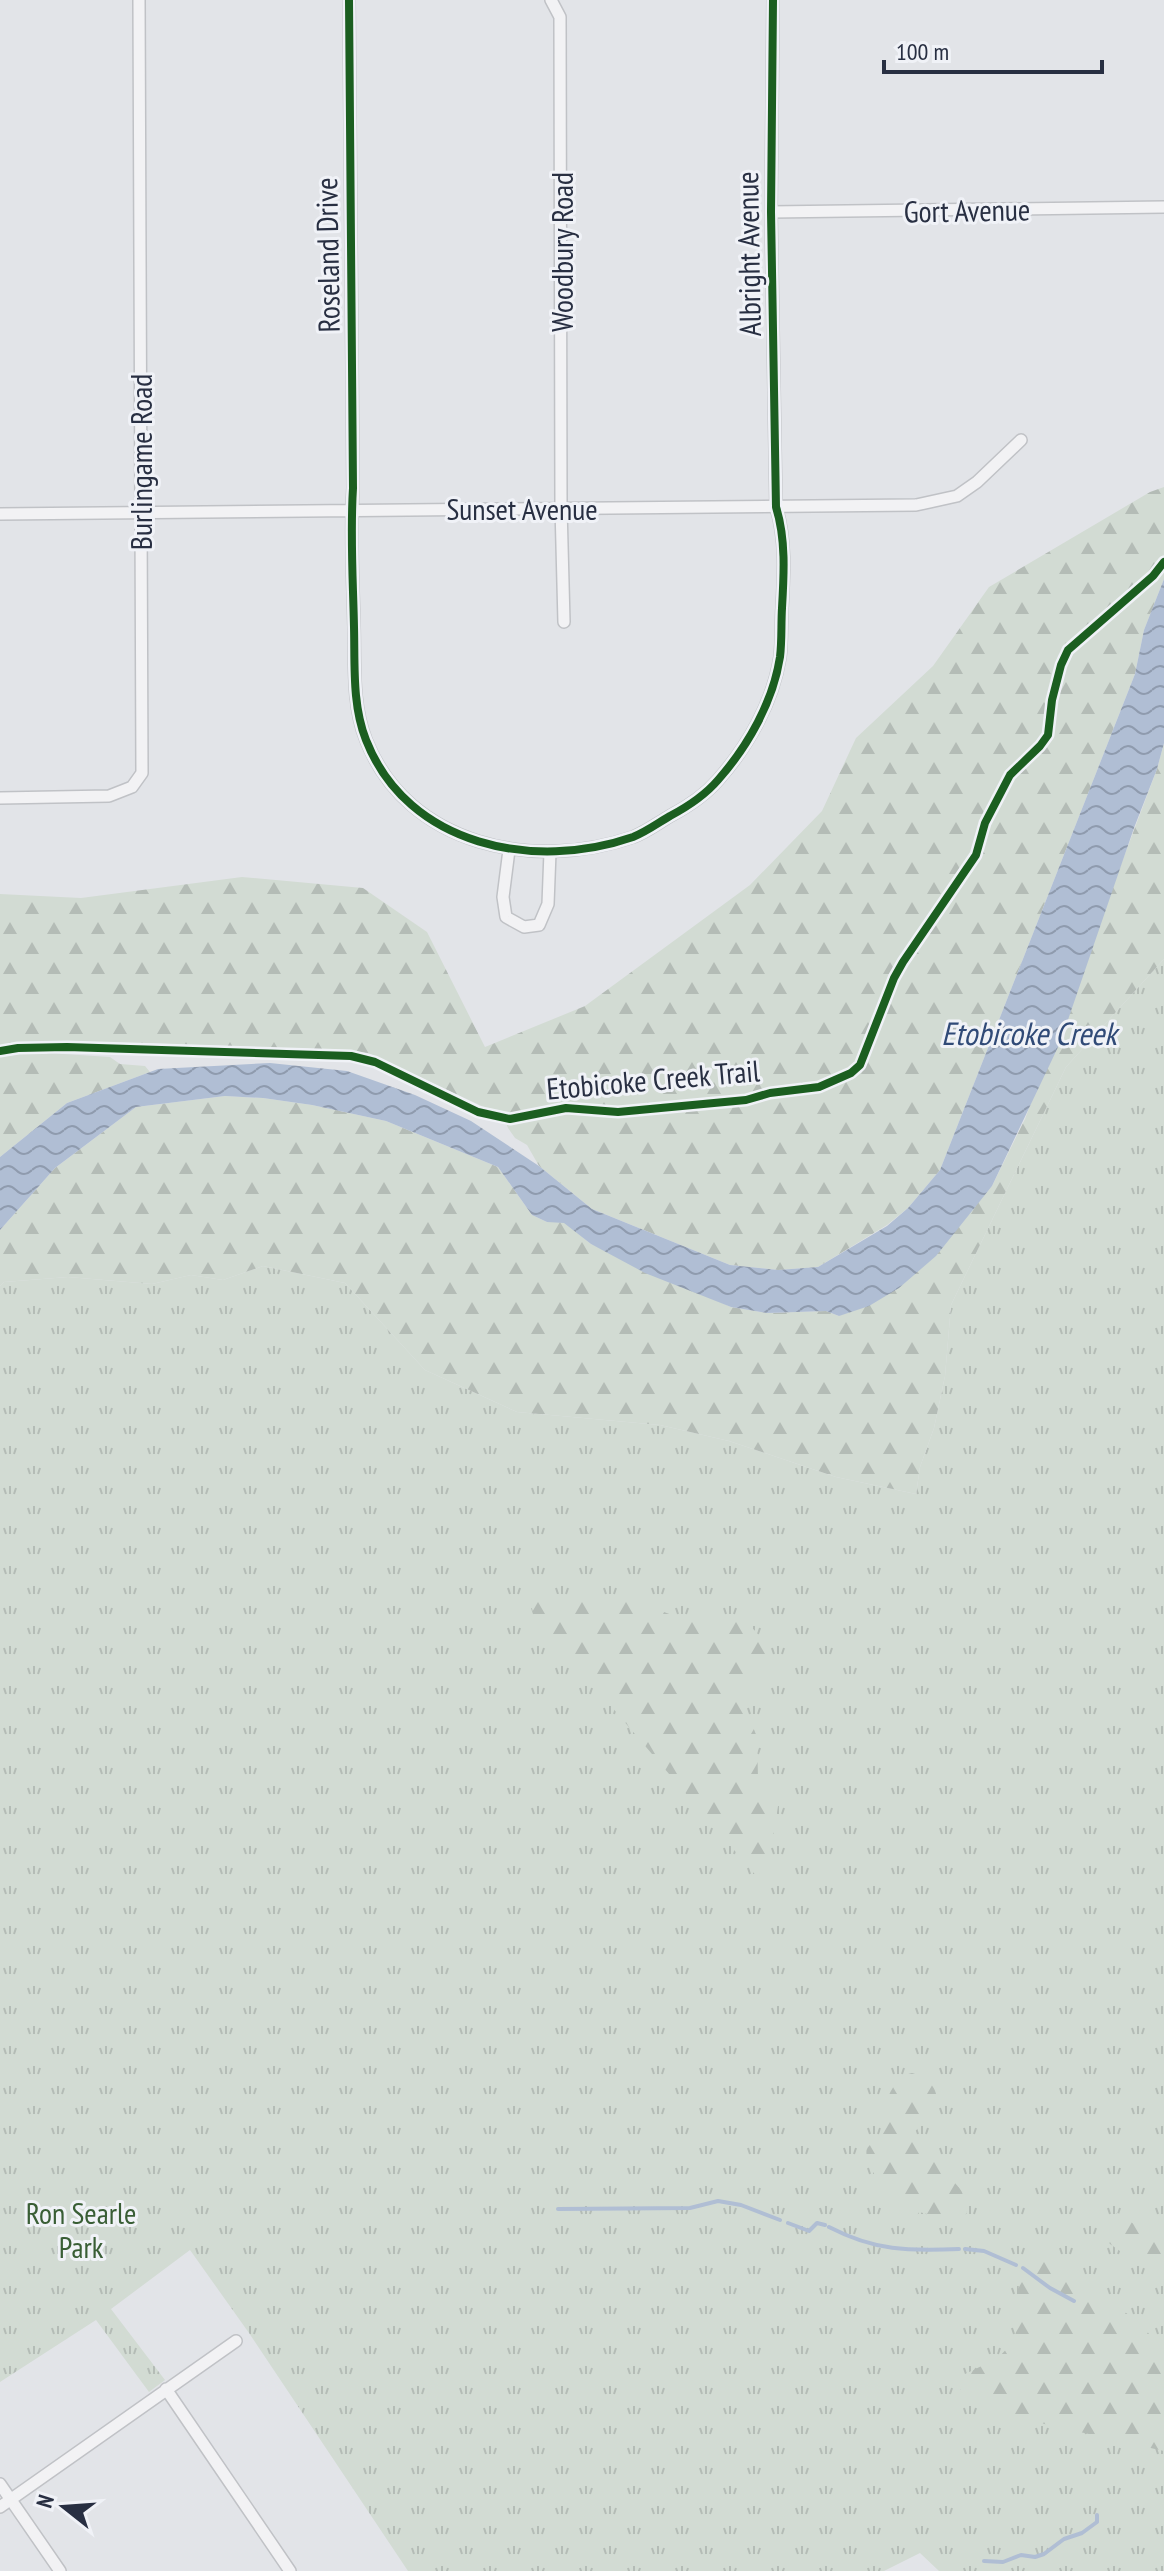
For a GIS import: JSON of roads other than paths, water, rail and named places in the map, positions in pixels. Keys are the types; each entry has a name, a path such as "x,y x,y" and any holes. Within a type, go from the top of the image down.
{"street":[{"name":"Burlingame Road","path":"0,798 109,796 132,787 142,773 139,0"},
{"name":"Roseland Drive","path":"349,0 356,705 365,740 380,769 406,801 441,827 509,850 550,852"},
{"name":"Woodbury Road","path":"551,0 560,17 564,622"},
{"name":"Albright Avenue","path":"550,852 595,846 635,836 682,809 717,782 760,719 780,657 782,528 776,507 771,212 773,0"},
{"name":"Gort Avenue","path":"771,212 1164,207"},
{"name":"Sunset Avenue","path":"0,514 916,505 957,496 977,482 1021,440"},
{"path":"509,850 503,897 506,917 524,927 539,925 548,904 550,852"},
{"path":"5,2503 236,2341"},
{"path":"166,2389 290,2571"},
{"path":"0,2484 5,2503 60,2571"}],"water":[{"name":"Etobicoke Creek","path":"1164,579 1164,743 1060,1043 992,1186 936,1256 899,1288 869,1306 839,1316 826,1311 767,1313 731,1307 645,1273 591,1244 564,1223 547,1222 532,1215 498,1167 386,1121 263,1098 225,1096 136,1107 55,1168 0,1230 0,1157 67,1103 158,1069 270,1063 347,1071 415,1095 471,1121 539,1166 592,1209 730,1265 778,1270 818,1267 887,1226 908,1208 940,1170 1135,674 1144,630"}],"waterway":[{"path":"558,2209 690,2208 718,2201 741,2205 780,2220"},
{"path":"788,2223 809,2231 817,2223 825,2225"},
{"path":"829,2227 862,2241 892,2248 959,2249"},
{"path":"965,2249 984,2251 1016,2265"},
{"path":"1023,2268 1074,2301"},
{"path":"984,2561 1003,2562 1021,2555 1035,2557 1044,2554 1064,2539 1082,2533 1097,2522 1097,2515"}],"park label":[{"name":"Ron Searle Park","path":"81,2229"}]}
